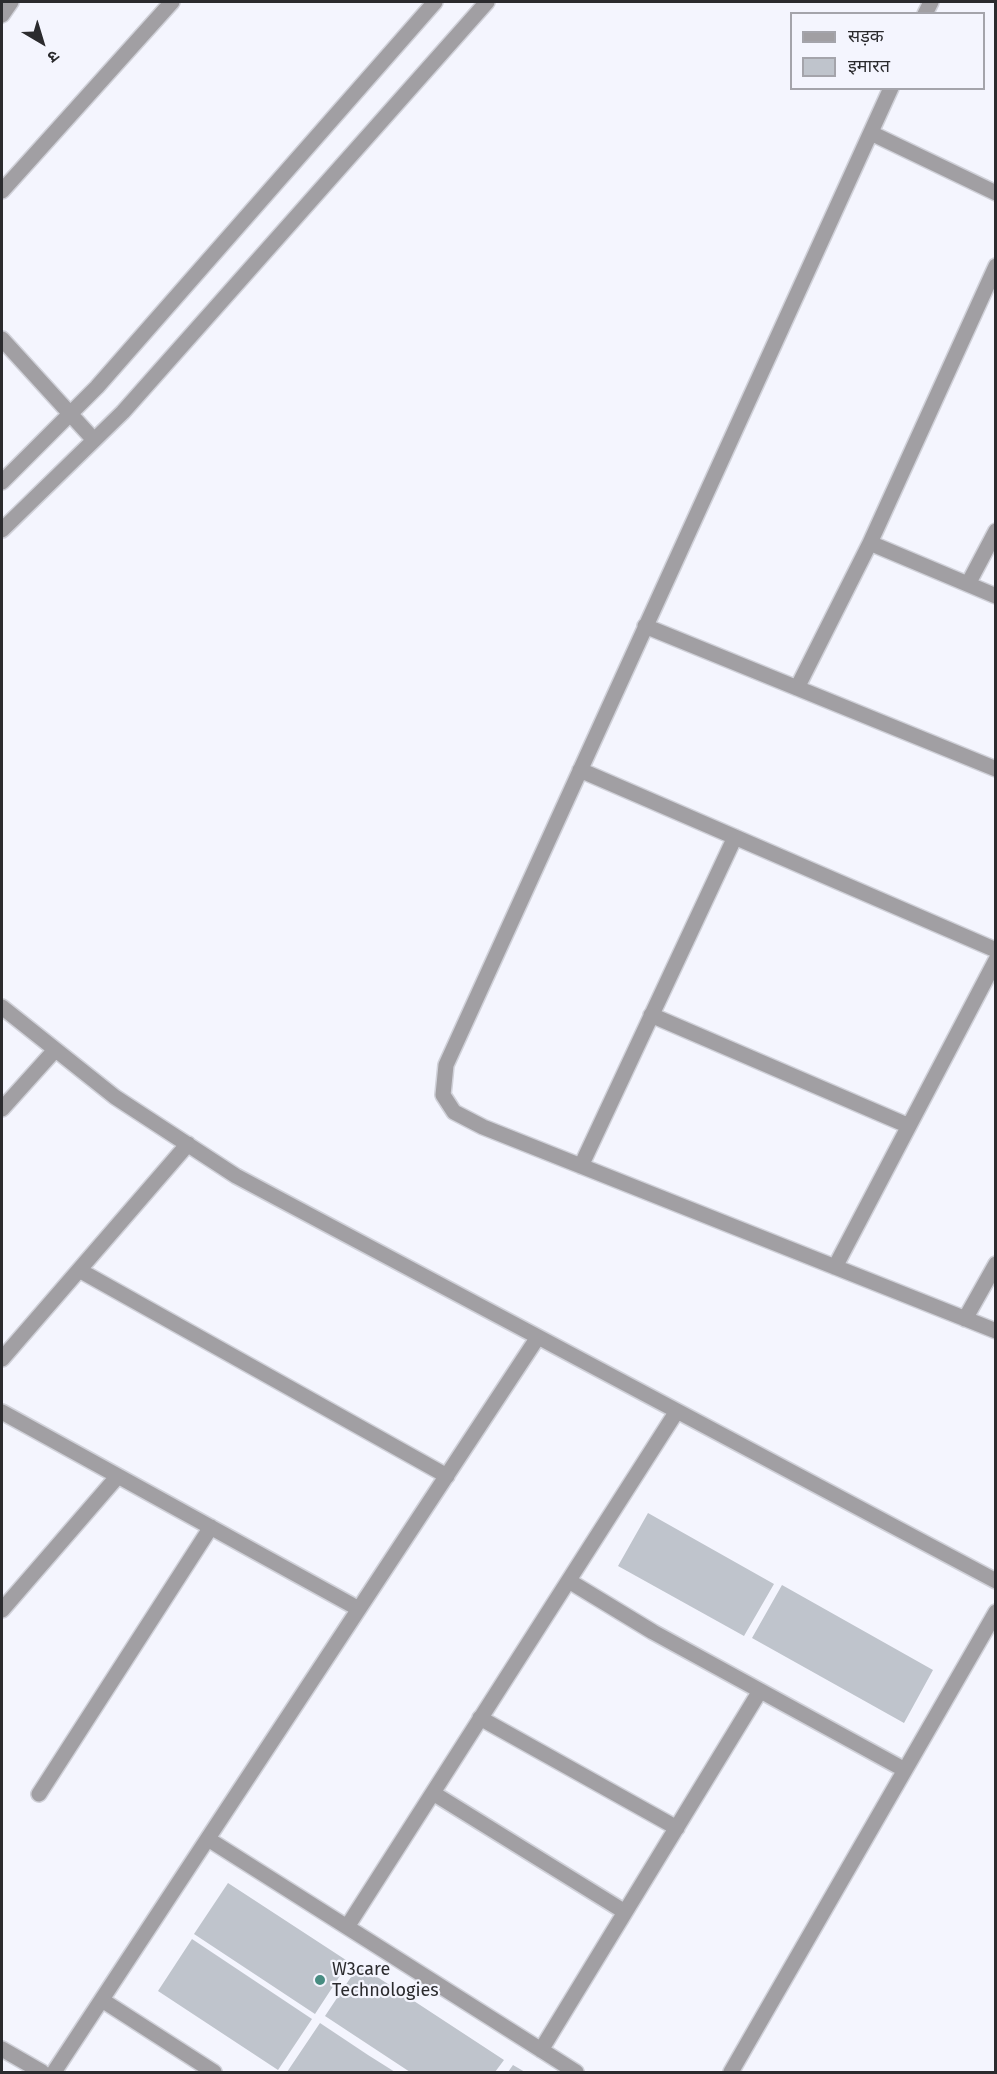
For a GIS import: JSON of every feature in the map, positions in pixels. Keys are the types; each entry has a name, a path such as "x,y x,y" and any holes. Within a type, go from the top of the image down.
{"street":[{"path":"2,15 11,2"},
{"path":"2,191 172,2"},
{"path":"2,482 98,387 435,2"},
{"path":"2,530 123,412 487,2"},
{"path":"890,90 446,1065 443,1095 454,1112 483,1128 996,1331"},
{"path":"871,133 996,193"},
{"path":"797,688 870,543 996,266"},
{"path":"2,339 94,440"},
{"path":"968,584 996,531"},
{"path":"870,543 996,596"},
{"path":"645,626 996,769"},
{"path":"580,770 996,950"},
{"path":"581,1166 735,837"},
{"path":"835,1267 996,960"},
{"path":"2,1007 115,1097 236,1176 996,1581"},
{"path":"651,1015 909,1126"},
{"path":"2,1109 55,1050"},
{"path":"2,1359 188,1144"},
{"path":"965,1319 996,1264"},
{"path":"79,1270 447,1476"},
{"path":"54,2073 538,1337"},
{"path":"346,1927 677,1411"},
{"path":"2,1412 359,1609"},
{"path":"2,1610 118,1476"},
{"path":"39,1794 211,1527"},
{"path":"568,1581 653,1632 905,1770"},
{"path":"732,2073 996,1612"},
{"path":"541,2050 760,1691"},
{"path":"480,1718 677,1828"},
{"path":"433,1792 625,1912"},
{"path":"208,1839 576,2073"},
{"path":"102,2000 214,2073"},
{"path":"2,2049 42,2073"}],"building":[{"path":"648,1513 774,1584 744,1636 618,1566"},
{"path":"782,1585 933,1670 904,1723 752,1638"},
{"path":"228,1883 349,1962 315,2014 194,1934"},
{"path":"192,1939 312,2019 278,2070 158,1991"},
{"path":"359,1965 504,2060 495,2072 410,2072 325,2016"},
{"path":"320,2023 368,2055 395,2072 287,2072"},
{"path":"513,2065 525,2072 508,2072"}],"place":[{"name":"W3care Technologies","path":"320,1980"}]}
